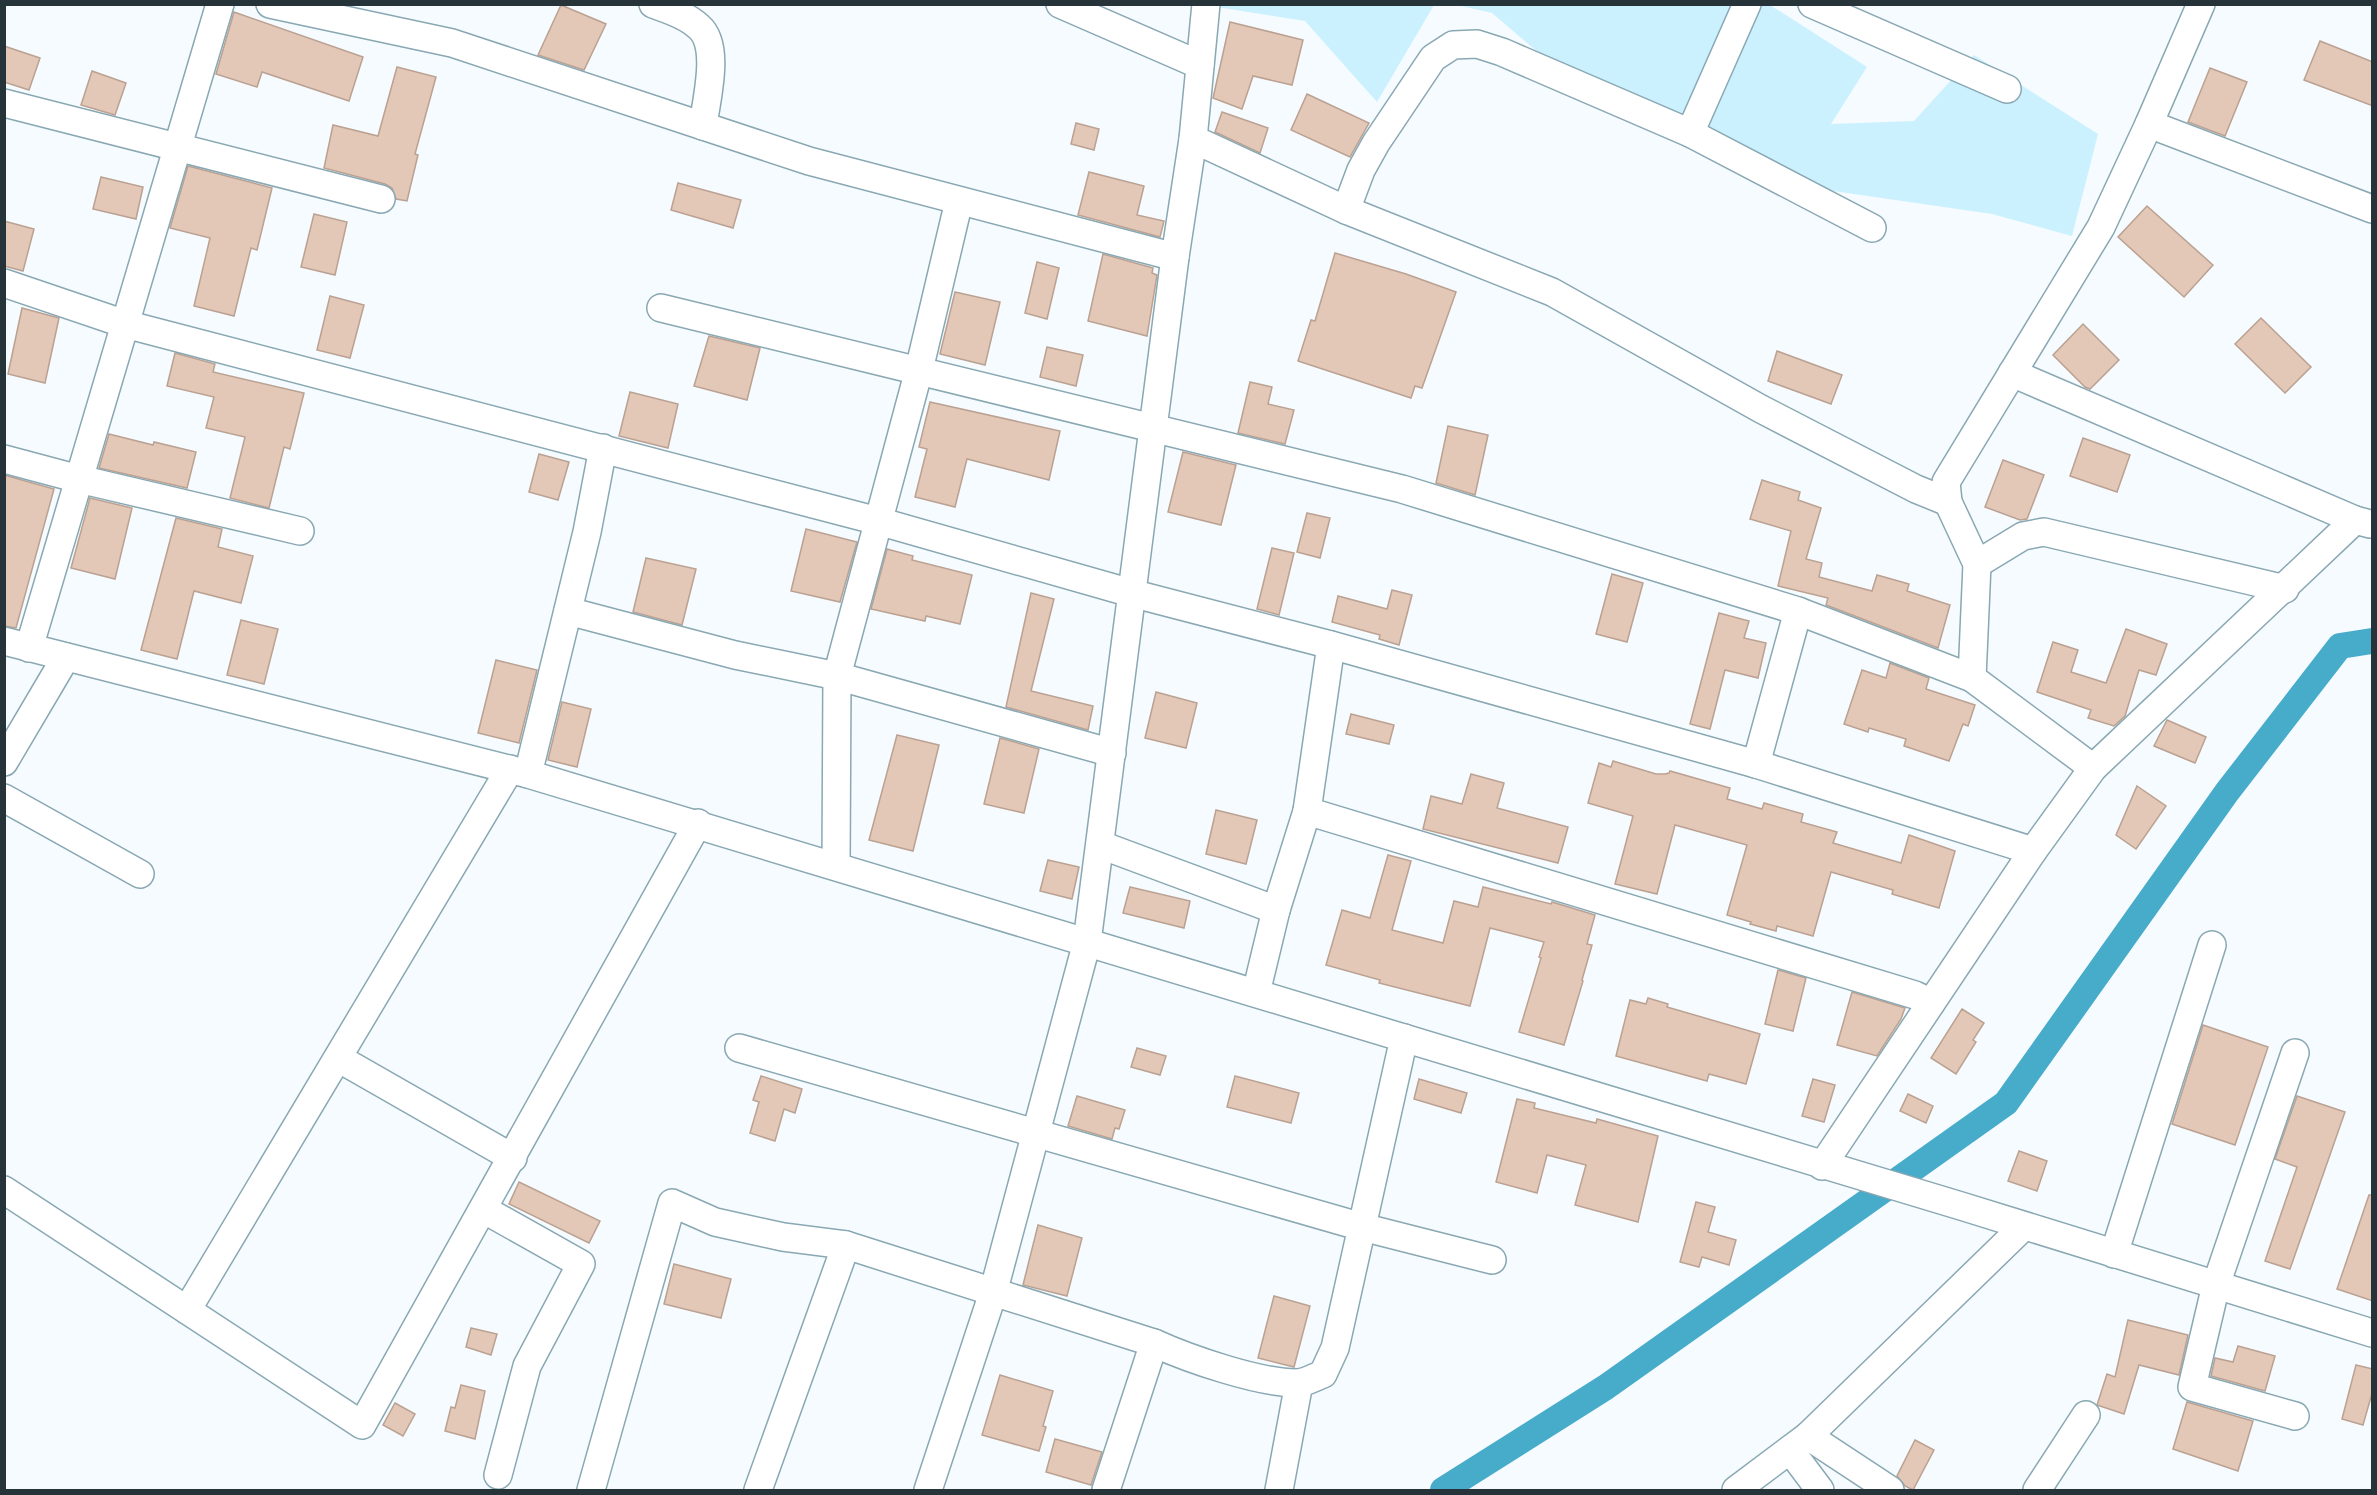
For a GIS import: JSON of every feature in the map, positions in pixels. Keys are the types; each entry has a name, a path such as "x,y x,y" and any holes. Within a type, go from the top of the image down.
{"street":[{"path":"220,4 79,479 17,644 519,771 698,823 2373,1333"},
{"path":"270,4 452,43 809,161 1175,257"},
{"path":"653,4 682,15 701,28 711,48 703,126"},
{"path":"1059,4 1200,65"},
{"path":"928,1491 993,1293 1087,942 1175,257 1193,139 1206,4"},
{"path":"1690,133 1747,4"},
{"path":"1812,4 2007,89"},
{"path":"1972,678 1977,564 1948,502 1946,482 2101,227 2150,124 2201,4"},
{"path":"1346,210 1361,170 1376,143 1433,58 1453,45 1477,44 1502,52 1690,133 1872,228"},
{"path":"4,102 381,199"},
{"path":"2150,124 2373,209"},
{"path":"1193,139 1346,210 1552,292 1761,409 1916,489 1948,502"},
{"path":"836,866 837,676 919,370 959,201"},
{"path":"4,283 125,324 878,521 1331,645 1756,764 2033,851"},
{"path":"661,308 1402,489 1798,611 1972,678 2093,768"},
{"path":"1831,1168 1931,1003 2033,851 2093,768 2285,589 2364,522 2012,373"},
{"path":"188,1311 338,1058 519,771 568,611 587,532 603,448"},
{"path":"4,459 300,531"},
{"path":"1977,564 2023,536 2044,532 2285,589"},
{"path":"568,611 735,655 837,676 1112,753"},
{"path":"1756,764 1798,611"},
{"path":"1256,993 1276,910 1307,811 1331,645"},
{"path":"4,762 66,657"},
{"path":"4,798 140,874"},
{"path":"1307,811 1914,995 1931,1003"},
{"path":"4,1190 362,1425 698,823"},
{"path":"1101,845 1276,910"},
{"path":"2114,1254 2212,945"},
{"path":"591,1491 672,1203 715,1222 783,1237 846,1245 1257,1377 1299,1383 1323,1374 1335,1348 1404,1038"},
{"path":"739,1047 1362,1227 1492,1260"},
{"path":"2295,1053 2216,1285 2192,1387 2295,1416"},
{"path":"338,1058 513,1158"},
{"path":"483,1209 580,1264 527,1366 498,1475"},
{"path":"1736,1491 1799,1443 2023,1227"},
{"path":"758,1491 846,1245"},
{"path":"1106,1491 1154,1343"},
{"path":"1279,1491 1299,1383"},
{"path":"2037,1491 2086,1415"},
{"path":"1799,1443 1820,1491"},
{"path":"1799,1443 1890,1491"}],"shaded area":[{"path":"1217,4 1434,5 1377,102 1305,21 1217,7"},
{"path":"1457,5 1770,5 1867,67 1831,124 1914,121 1974,55 2098,134 2072,236 1992,214 1758,180 1609,113 1492,13"}],"building":[{"path":"561,5 606,24 584,70 538,55"},
{"path":"234,12 363,57 349,101 262,72 257,87 216,74"},
{"path":"1230,22 1303,40 1292,85 1253,76 1242,109 1213,98"},
{"path":"2320,41 2373,62 2373,106 2304,80"},
{"path":"4,46 40,58 29,90 4,82"},
{"path":"397,67 436,77 415,154 418,155 407,201 396,199 392,188 385,184 324,168 333,125 378,136"},
{"path":"2210,68 2247,82 2225,136 2188,122"},
{"path":"92,71 126,83 115,115 81,105"},
{"path":"1307,94 1369,123 1350,157 1291,130"},
{"path":"1222,112 1268,128 1260,153 1215,132"},
{"path":"1076,123 1099,129 1094,150 1071,144"},
{"path":"188,166 272,188 257,250 251,248 234,316 194,306 210,238 170,228"},
{"path":"1089,172 1144,186 1137,215 1164,221 1160,237 1078,215"},
{"path":"101,177 143,187 136,219 93,209"},
{"path":"678,183 741,200 733,228 671,210"},
{"path":"2147,206 2213,265 2184,297 2118,237"},
{"path":"314,214 347,222 335,275 301,267"},
{"path":"4,221 34,229 23,271 4,266"},
{"path":"1335,253 1456,292 1422,388 1415,386 1411,398 1298,361 1311,320 1315,321"},
{"path":"1103,254 1153,268 1152,273 1157,275 1147,336 1088,321"},
{"path":"1037,262 1059,268 1047,319 1025,313"},
{"path":"955,292 1000,302 985,365 940,354"},
{"path":"330,296 364,305 350,358 317,350"},
{"path":"22,308 59,318 45,383 8,374"},
{"path":"2261,318 2311,367 2285,393 2235,344"},
{"path":"2083,324 2119,360 2090,389 2085,387 2053,355"},
{"path":"709,336 760,348 747,400 694,386"},
{"path":"1047,347 1083,355 1076,386 1040,377"},
{"path":"1777,351 1842,375 1831,404 1768,381"},
{"path":"175,353 215,364 213,372 304,393 290,449 284,447 269,508 230,498 245,437 206,428 214,397 167,386"},
{"path":"1250,382 1272,387 1268,404 1294,410 1285,444 1238,433"},
{"path":"630,392 678,404 668,448 619,436"},
{"path":"930,402 1060,431 1049,480 967,459 955,507 915,497 927,449 919,447"},
{"path":"1448,426 1488,435 1475,495 1436,483"},
{"path":"109,434 153,445 154,442 196,452 187,488 99,468"},
{"path":"2083,438 2130,455 2117,492 2070,476"},
{"path":"1183,452 1236,465 1221,525 1168,512"},
{"path":"539,454 569,462 558,500 529,492"},
{"path":"2003,460 2044,475 2027,519 2020,520 1985,507"},
{"path":"4,475 54,489 16,628 4,626"},
{"path":"1762,480 1800,492 1798,500 1821,508 1806,559 1822,563 1819,577 1872,591 1877,575 1909,584 1907,591 1950,605 1938,648 1826,605 1828,598 1778,586 1791,531 1750,519"},
{"path":"90,498 132,508 115,579 71,568"},
{"path":"1307,513 1330,518 1320,558 1297,552"},
{"path":"176,518 222,529 218,547 253,556 241,603 194,591 177,659 141,650"},
{"path":"806,529 857,542 840,602 791,591"},
{"path":"1272,548 1294,553 1279,615 1257,609"},
{"path":"887,549 913,556 912,560 972,575 960,624 926,616 925,621 871,609"},
{"path":"646,558 696,569 682,625 633,612"},
{"path":"1612,574 1643,583 1627,642 1596,634"},
{"path":"1392,590 1412,595 1399,645 1379,639 1380,635 1332,622 1338,596 1387,609"},
{"path":"1031,593 1054,599 1031,691 1093,706 1088,730 1006,707"},
{"path":"1719,613 1749,621 1744,638 1766,643 1758,678 1725,670 1710,729 1690,724"},
{"path":"241,620 278,629 264,684 227,675"},
{"path":"2126,629 2167,644 2156,675 2139,670 2125,716 2114,726 2088,718 2091,710 2037,692 2053,642 2078,650 2071,672 2106,683"},
{"path":"496,660 537,670 519,743 478,733"},
{"path":"1890,663 1929,678 1926,689 1975,705 1968,726 1963,724 1949,761 1904,746 1906,739 1869,728 1868,732 1844,724 1862,670 1886,678"},
{"path":"1156,692 1197,703 1186,748 1145,738"},
{"path":"562,702 591,709 577,767 548,760"},
{"path":"1351,714 1394,725 1389,744 1346,734"},
{"path":"2167,720 2206,737 2195,763 2154,746"},
{"path":"897,735 939,745 913,851 869,840"},
{"path":"1000,738 1039,749 1024,813 984,804"},
{"path":"1613,761 1656,774 1665,774 1670,771 1730,788 1727,799 1762,809 1764,803 1803,814 1801,822 1837,832 1833,843 1901,863 1909,835 1955,851 1939,908 1892,894 1893,890 1831,872 1813,936 1777,926 1776,931 1750,924 1751,922 1727,915 1747,845 1675,825 1657,894 1615,884 1633,816 1588,803 1599,763 1611,767"},
{"path":"1471,774 1504,783 1497,808 1568,827 1558,863 1423,829 1431,796 1462,804"},
{"path":"2137,786 2166,806 2136,849 2116,835"},
{"path":"1216,810 1257,820 1246,864 1206,854"},
{"path":"1388,855 1411,861 1392,930 1443,943 1454,901 1478,907 1483,887 1551,904 1552,902 1595,915 1587,944 1592,945 1564,1045 1519,1032 1544,942 1490,928 1470,1006 1379,983 1380,980 1326,965 1342,910 1370,918"},
{"path":"1048,860 1079,867 1072,899 1040,891"},
{"path":"1130,887 1190,901 1184,928 1123,913"},
{"path":"1778,970 1806,978 1793,1031 1765,1024"},
{"path":"1852,992 1905,1008 1901,1019 1877,1056 1837,1045"},
{"path":"1648,998 1668,1004 1667,1007 1760,1034 1746,1084 1709,1074 1707,1081 1616,1056 1630,1000 1646,1004"},
{"path":"1962,1009 1984,1023 1973,1040 1976,1042 1956,1074 1931,1058"},
{"path":"2203,1025 2268,1047 2235,1145 2172,1124"},
{"path":"1137,1048 1166,1056 1160,1075 1131,1067"},
{"path":"761,1076 802,1089 795,1113 784,1109 775,1141 750,1133 759,1102 753,1100"},
{"path":"1235,1076 1299,1093 1291,1123 1227,1107"},
{"path":"1419,1079 1467,1093 1461,1113 1414,1099"},
{"path":"1813,1079 1835,1085 1824,1122 1802,1116"},
{"path":"1908,1094 1933,1106 1926,1123 1900,1111"},
{"path":"1077,1096 1125,1110 1119,1129 1115,1128 1112,1139 1068,1126"},
{"path":"2297,1096 2345,1112 2290,1269 2265,1261 2297,1167 2275,1159"},
{"path":"1517,1099 1535,1103 1534,1108 1596,1123 1597,1119 1658,1136 1638,1222 1575,1205 1586,1165 1547,1155 1537,1193 1496,1182"},
{"path":"2019,1151 2047,1161 2037,1191 2008,1181"},
{"path":"519,1182 600,1221 589,1243 509,1204"},
{"path":"2369,1195 2373,1195 2373,1301 2337,1289"},
{"path":"1696,1202 1715,1207 1708,1232 1736,1240 1729,1265 1702,1257 1699,1267 1680,1262"},
{"path":"1038,1225 1082,1238 1067,1296 1023,1285"},
{"path":"674,1264 731,1279 721,1318 664,1304"},
{"path":"1274,1296 1310,1306 1294,1367 1258,1358"},
{"path":"2128,1320 2188,1335 2179,1375 2139,1365 2124,1414 2097,1405 2107,1374 2115,1377"},
{"path":"471,1328 497,1334 491,1355 466,1347"},
{"path":"2238,1346 2275,1356 2265,1391 2211,1376 2215,1358 2233,1362"},
{"path":"2356,1365 2373,1369 2373,1390 2363,1425 2342,1419"},
{"path":"1000,1375 1053,1391 1039,1451 982,1435"},
{"path":"461,1385 485,1391 475,1439 445,1431 451,1407 455,1408"},
{"path":"2187,1402 2253,1421 2238,1471 2173,1449"},
{"path":"395,1403 415,1414 403,1436 383,1425"},
{"path":"1055,1439 1102,1452 1091,1485 1046,1472"},
{"path":"1915,1440 1934,1450 1913,1490 1905,1486 1897,1476"}],"waterway":[{"path":"1443,1490 1606,1387 2006,1103 2227,792 2340,646 2372,641"}]}
